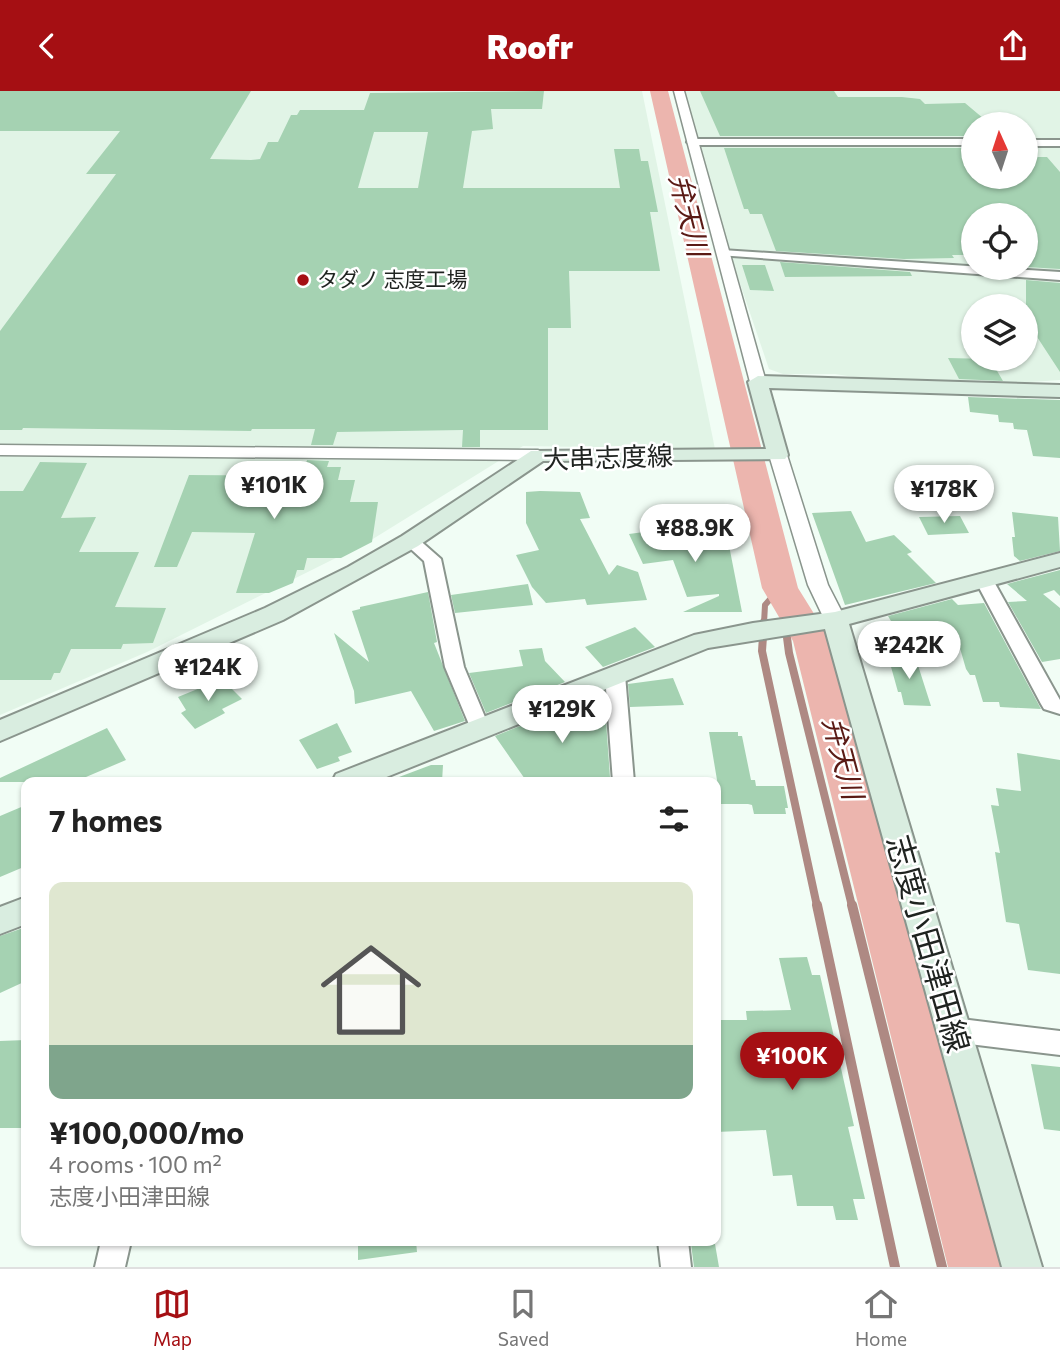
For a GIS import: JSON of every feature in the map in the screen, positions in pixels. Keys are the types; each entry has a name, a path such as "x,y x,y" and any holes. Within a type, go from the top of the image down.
{"main road":[{"path":"767,456 758,382 1060,391"},
{"name":"大串志度線","path":"0,731 274,614 410,541 538,455 767,456"},
{"path":"359,777 703,641 835,620 1060,559"},
{"name":"志度小田津田線","path":"835,620 1021,1267"},
{"path":"0,921 21,912"}],"street":[{"path":"679,91 758,382"},
{"path":"692,142 961,142"},
{"path":"1038,143 1060,143"},
{"path":"722,253 1060,277"},
{"path":"0,450 538,455"},
{"path":"767,456 818,586 835,620"},
{"path":"410,541 432,559 440,613 464,699 480,729"},
{"path":"984,580 1051,704 1060,707"},
{"path":"615,675 624,777"},
{"path":"953,1030 1060,1043"},
{"path":"110,1267 115,1246"},
{"path":"674,1246 676,1267"}],"shaded area":[{"path":"0,91 642,91 715,449 523,446 368,542 147,652 0,715"},
{"path":"685,91 1060,91 1060,380 1015,383 873,380 835,374 783,374 769,369 692,142"}],"building":[{"path":"0,91 251,91 210,159 251,160 260,159 268,142 278,142 291,115 297,115 300,110 364,110 370,93 544,91 542,109 491,109 493,129 472,131 463,188 620,188 614,149 639,149 641,161 648,161 658,212 650,212 660,271 569,271 571,328 548,328 548,430 480,430 480,447 462,447 463,430 337,432 333,445 311,445 315,429 0,430 0,331 116,174 86,174 120,131 0,131","holes":["374,132 428,132 418,188 358,188"]},
{"path":"700,91 834,91 838,97 902,97 920,99 925,104 965,103 976,112 961,112 961,136 720,136"},
{"path":"724,148 961,148 961,189 1038,189 1038,157 1047,157 1060,172 1060,269 1038,268 1038,203 961,203 961,255 952,255 954,258 904,259 776,251 762,214 750,214 748,209 744,209"},
{"path":"780,262 910,272 912,276 785,277"},
{"path":"742,265 765,265 774,291 750,290"},
{"path":"1026,280 1060,283 1060,372 1038,338 1038,294 1026,294"},
{"path":"948,358 961,358 961,371 997,371 1003,381 959,379"},
{"path":"968,397 1060,400 1060,458 1033,456 1027,430 1014,429 1013,423 999,422 998,415 970,412"},
{"path":"307,460 329,461 327,467 341,467 338,480 355,480 350,502 378,502 372,542 341,558 307,558 304,570 297,570 293,583 269,593 236,593 255,533 192,532 177,567 154,567 189,475 303,476"},
{"path":"40,462 87,463 61,518 96,517 79,552 139,552 115,607 166,608 153,643 123,644 121,649 71,649 60,673 54,673 51,680 0,680 0,491 23,491"},
{"path":"526,492 580,492 590,518 580,519 609,575 617,565 638,572 647,600 587,605 585,599 546,603 532,587 516,555 539,550 526,523"},
{"path":"851,511 866,542 894,535 912,552 907,554 936,583 845,605 812,513"},
{"path":"1012,512 1058,517 1060,551 1020,561 1014,556"},
{"path":"960,516 969,533 928,535 919,517"},
{"path":"689,526 689,530 726,530 742,612 683,612 719,594 687,597 673,560 643,564 629,534"},
{"path":"1060,570 1060,596 1054,590 1043,594 1060,608 1060,659 1042,662 1008,602 1027,601 1007,584"},
{"path":"528,584 533,605 455,613 451,595"},
{"path":"428,592 437,642 434,643 465,721 434,731 411,691 355,704 354,691 334,633 369,662 352,611"},
{"path":"952,599 958,605 984,603 1041,709 1000,707 999,702 983,702 975,675 970,675 966,669 957,638 904,643 888,616"},
{"path":"635,627 655,647 603,667 585,647"},
{"path":"542,648 545,661 565,682 486,713 469,673 523,666 519,650"},
{"path":"888,656 915,656 931,706 904,705"},
{"path":"673,678 684,705 630,707 628,684"},
{"path":"222,679 242,699 222,709 225,713 195,729 181,713 186,710 178,697"},
{"path":"604,693 610,777 524,777 495,736"},
{"path":"337,723 352,752 338,757 340,761 317,769 299,740"},
{"path":"107,728 126,760 86,777 21,777 21,782 0,782 0,778"},
{"path":"709,732 738,732 738,736 742,736 751,780 755,780 756,786 784,786 788,808 785,808 786,814 754,814 752,805 721,804 721,777 716,777"},
{"path":"1017,753 1060,760 1060,974 1028,970 1019,924 1006,922 995,852 1000,853 991,805 999,806 996,788 1021,791"},
{"path":"431,765 443,765 442,777 399,777"},
{"path":"21,807 21,868 0,877 0,816"},
{"path":"21,929 21,983 0,993 0,936"},
{"path":"807,957 812,975 820,975 854,1126 848,1127 865,1199 853,1199 858,1220 836,1220 833,1206 797,1206 792,1175 773,1176 766,1130 721,1132 721,1020 747,1020 746,1011 791,1010 779,958"},
{"path":"21,1040 21,1128 0,1128 0,1041"},
{"path":"1031,1064 1060,1067 1060,1131 1044,1129"},
{"path":"358,1246 416,1246 417,1252 358,1260"},
{"path":"691,1246 715,1246 719,1267 694,1267"}],"waterway":[{"name":"弁天川","path":"659,91 780,588 812,641 979,1267"},
{"name":"弁天川","path":"764,623 765,605 780,588 785,623"},
{"path":"764,622 762,651 817,906"},
{"path":"785,622 789,653 852,906"},
{"path":"817,905 895,1267"},
{"path":"852,905 942,1267"}],"place":[{"name":"タダノ 志度工場","path":"303,280"}]}
